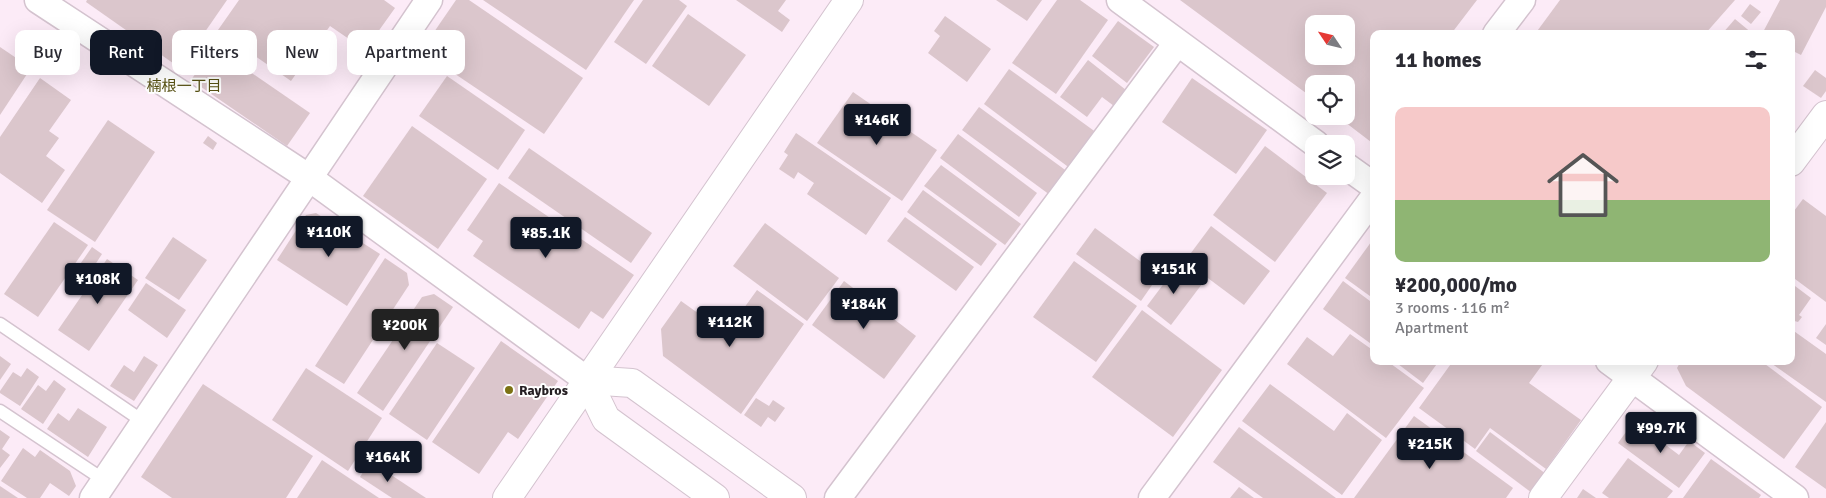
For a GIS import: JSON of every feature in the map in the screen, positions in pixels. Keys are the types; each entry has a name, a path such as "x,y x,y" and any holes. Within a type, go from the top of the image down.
{"street":[{"path":"38,0 308,177 587,380 606,419 715,498"},
{"path":"99,489 429,0"},
{"path":"507,498 849,0"},
{"path":"1120,0 1305,136"},
{"path":"1499,30 1522,0"},
{"path":"838,498 1177,42"},
{"path":"1795,157 1826,115"},
{"path":"1355,172 1370,183"},
{"path":"1152,498 1370,202"},
{"path":"1622,365 1638,370 1795,498"},
{"path":"1543,498 1638,370"},
{"path":"587,380 632,383 792,498"}],"lane":[{"path":"0,324 144,422"},
{"path":"0,411 99,489"}],"building":[{"path":"87,0 227,0 206,30 172,30 172,62 162,55 162,30 126,30 86,2"},
{"path":"239,0 384,0 395,8 379,30 347,30 347,38 330,26 327,30 267,30 267,64 257,57 257,30 218,30"},
{"path":"456,0 469,0 583,78 544,134 457,75 465,75 465,30 435,30"},
{"path":"483,0 634,0 586,70"},
{"path":"643,0 679,0 687,6 646,64 614,42"},
{"path":"736,0 786,0 778,11 790,20 782,32"},
{"path":"996,0 1042,0 1027,21"},
{"path":"1057,0 1080,0 1108,20 1056,94 1012,63"},
{"path":"1180,0 1477,0 1454,30 1370,30 1370,141 1349,125 1355,125 1355,75 1305,75 1305,92"},
{"path":"1560,0 1735,0 1709,30 1538,30"},
{"path":"1780,0 1826,0 1826,7 1801,55 1795,52 1795,30 1764,30"},
{"path":"1750,4 1761,12 1751,24 1741,16"},
{"path":"688,14 746,55 709,106 652,66"},
{"path":"945,16 991,49 967,82 928,53 940,36 934,31"},
{"path":"1735,19 1748,30 1725,30"},
{"path":"1118,21 1154,47 1127,83 1092,56"},
{"path":"0,47 15,57 15,75 26,75 0,115"},
{"path":"1088,60 1126,90 1114,106 1102,97 1087,117 1060,97"},
{"path":"1009,69 1097,133 1071,169 984,104"},
{"path":"1815,70 1826,78 1826,91 1821,98 1803,86"},
{"path":"194,75 255,75 310,113 287,146 191,80"},
{"path":"282,75 295,75 291,81"},
{"path":"447,76 525,130 498,170 419,116"},
{"path":"40,78 71,100 49,131 59,138 46,156 65,170 42,203 0,173 0,137"},
{"path":"1192,78 1267,130 1236,174 1162,122"},
{"path":"853,92 937,150 902,201 817,143"},
{"path":"979,107 1068,172 1050,195 962,130"},
{"path":"108,120 155,152 95,242 47,210"},
{"path":"412,126 487,179 438,249 363,196"},
{"path":"796,133 891,198 866,235 807,194 814,183 798,172 794,179 779,169 788,155 784,152"},
{"path":"958,134 1037,193 1019,217 940,158"},
{"path":"208,136 217,143 213,150 203,143"},
{"path":"1265,146 1305,176 1305,185 1316,185 1327,193 1275,262 1213,215"},
{"path":"529,148 652,233 631,263 508,178"},
{"path":"941,165 1021,224 1005,245 924,186"},
{"path":"499,183 634,275 603,319 591,311 579,329 473,256 483,241 467,230"},
{"path":"923,190 997,244 981,266 907,212"},
{"path":"1803,199 1826,216 1826,302 1795,279 1795,210"},
{"path":"316,213 380,254 347,306 277,260 306,215"},
{"path":"905,217 974,267 956,291 887,241"},
{"path":"54,222 88,245 38,317 4,294"},
{"path":"765,223 839,278 807,321 733,266"},
{"path":"1211,226 1270,271 1244,305 1185,261"},
{"path":"1095,228 1159,275 1141,301 1076,254"},
{"path":"173,237 207,260 179,300 145,278"},
{"path":"1370,244 1370,296 1345,278"},
{"path":"92,247 102,254 87,277 76,270"},
{"path":"385,258 407,273 409,285 344,384 315,366"},
{"path":"107,259 138,280 89,351 58,330"},
{"path":"1074,261 1137,306 1096,362 1033,317"},
{"path":"1177,266 1202,284 1171,325 1147,306"},
{"path":"844,281 916,336 884,379 812,325"},
{"path":"1343,281 1370,301 1370,343 1323,309"},
{"path":"146,283 186,310 167,338 128,310"},
{"path":"1795,286 1811,298 1799,315 1802,317 1798,322 1795,321"},
{"path":"757,290 804,324 741,414 663,356 661,329 681,301 726,333"},
{"path":"434,294 453,307 383,411 357,393 422,297"},
{"path":"1142,310 1222,370 1173,437 1092,377"},
{"path":"1826,324 1826,345 1816,338"},
{"path":"1795,332 1826,354 1826,402 1774,365 1795,365"},
{"path":"1350,334 1370,348 1370,365 1392,365 1424,388 1386,438 1287,364 1307,337 1333,356"},
{"name":"Raybros","path":"501,341 558,381 518,439 508,432 479,474 432,442"},
{"path":"437,343 475,368 427,440 389,414"},
{"path":"0,356 11,364 0,380"},
{"path":"144,356 158,365 134,401 110,386 124,365 134,372"},
{"path":"1399,365 1436,365 1423,383"},
{"path":"1450,365 1542,365 1529,383 1581,420 1546,469 1490,428 1475,449 1419,408"},
{"path":"1679,365 1766,365 1822,407 1784,459 1686,386 1677,368"},
{"path":"27,368 39,377 20,406 0,393 0,391 13,372 21,377"},
{"path":"306,368 382,418 348,471 272,420"},
{"path":"54,380 66,389 43,424 21,409 38,385 46,391"},
{"path":"203,384 313,456 286,498 172,498 141,477"},
{"path":"1270,384 1334,431 1347,413 1382,440 1342,495 1242,421"},
{"path":"756,398 769,406 773,400 785,408 775,422 768,417 761,427 744,415"},
{"path":"78,408 107,427 88,457 47,429 58,413 69,421"},
{"path":"1414,416 1513,488 1506,498 1354,498"},
{"path":"1634,421 1679,455 1689,441 1705,453 1679,488 1618,443"},
{"path":"1826,422 1826,489 1795,467"},
{"path":"1239,427 1336,498 1263,498 1213,462"},
{"path":"0,430 10,437 2,449 10,455 0,468"},
{"path":"1490,432 1546,474 1532,493 1476,451"},
{"path":"23,448 35,457 40,450 70,471 76,486 69,496 50,483 40,498 27,498 1,481"},
{"path":"1628,458 1673,491 1667,498 1609,498 1602,493"},
{"path":"1711,459 1761,495 1759,498 1683,498"},
{"path":"322,460 379,498 297,498"},
{"path":"370,461 426,498 392,498 360,477"},
{"path":"0,486 18,498 0,498"},
{"path":"1239,487 1254,498 1230,498"},
{"path":"1583,489 1596,498 1577,498"}],"place":[{"name":"Raybros","path":"509,390"}],"district":[{"name":"楠根一丁目","path":"184,86"}]}
